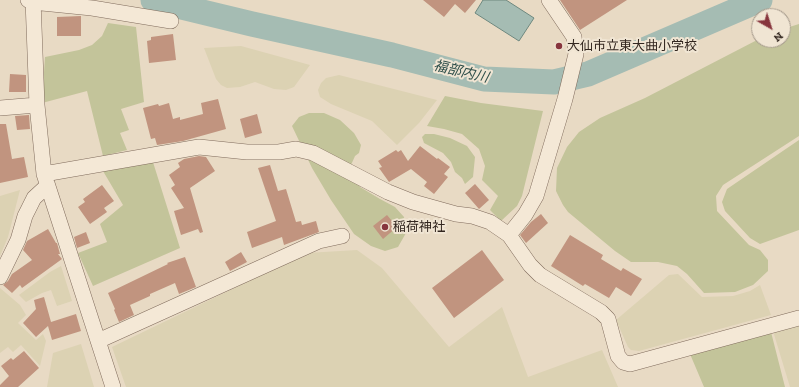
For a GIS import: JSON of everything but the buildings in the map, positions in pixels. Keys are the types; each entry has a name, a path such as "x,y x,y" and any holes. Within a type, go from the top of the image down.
{"street":[{"path":"509,235 525,215 536,196 565,99 576,54 574,37 549,0"},
{"path":"113,387 46,180 37,105 31,1 92,8 171,21"},
{"path":"0,108 37,105"},
{"path":"0,277 18,240 25,216 34,198 46,180 199,147 247,152 280,152 296,150 313,153 388,192 413,202 456,214 472,216 490,222 509,235 530,266 540,275 608,319 618,356 623,362 630,364 799,318"},
{"path":"98,341 319,241 342,236"}],"shaded area":[{"path":"483,0 506,0 534,18 519,41 475,13"},
{"path":"241,46 310,65 294,87 286,90 274,89 255,82 240,87 227,88 221,85 216,79 204,48"},
{"path":"339,75 437,100 419,123 397,145 372,121 331,104 320,97 318,90 321,83 326,78"},
{"path":"20,190 8,237 0,256 0,196"},
{"path":"357,250 382,268 449,347 502,307 528,377 602,350 618,387 126,387 112,347 307,253"},
{"path":"61,266 72,301 57,306 51,290 26,302 19,295 50,272"},
{"path":"678,274 702,297 733,296 750,291 760,285 771,315 639,351 631,350 628,347 616,320 669,275"},
{"path":"0,288 20,305 26,315 18,323 36,340 43,334 46,341 40,366 21,345 13,352 8,347 0,353"},
{"path":"799,325 799,387 790,387 773,331"},
{"path":"81,344 94,387 47,387 53,353"}],"green space":[{"path":"108,23 136,27 144,102 121,109 129,130 120,133 127,150 103,156 87,91 42,103 45,57 79,50 92,45 102,36"},
{"path":"799,24 799,136 723,185 716,196 717,211 749,245 760,250 768,260 768,271 753,285 735,292 704,293 687,274 677,266 658,262 631,262 615,251 568,212 556,191 557,168 567,147 579,132 600,118 645,98 751,43 751,48 791,48 791,26"},
{"path":"445,96 481,103 543,111 522,196 517,206 501,221 490,210 498,196 482,180 485,166 479,149 462,134 427,126"},
{"path":"309,113 324,113 340,120 354,133 361,145 359,153 355,156 351,165 360,187 395,207 404,217 406,233 398,247 385,251 371,246 354,234 331,200 312,168 292,126 299,117"},
{"path":"425,134 434,134 450,138 467,146 475,157 473,177 465,184 462,178 455,172 451,162 443,153 424,143 422,137"},
{"path":"799,140 799,230 760,244 750,238 725,211 722,202 727,189"},
{"path":"152,159 180,248 93,286 78,253 107,242 100,224 123,205 103,171"},
{"path":"771,332 785,387 704,387 690,354"}],"waterway":[{"name":"福部内川","path":"153,0 392,55 484,79 554,82 588,74 760,0"}],"place":[{"name":"大仙市立東大曲小学校","path":"559,46"},
{"name":"稲荷神社","path":"385,227"}]}
